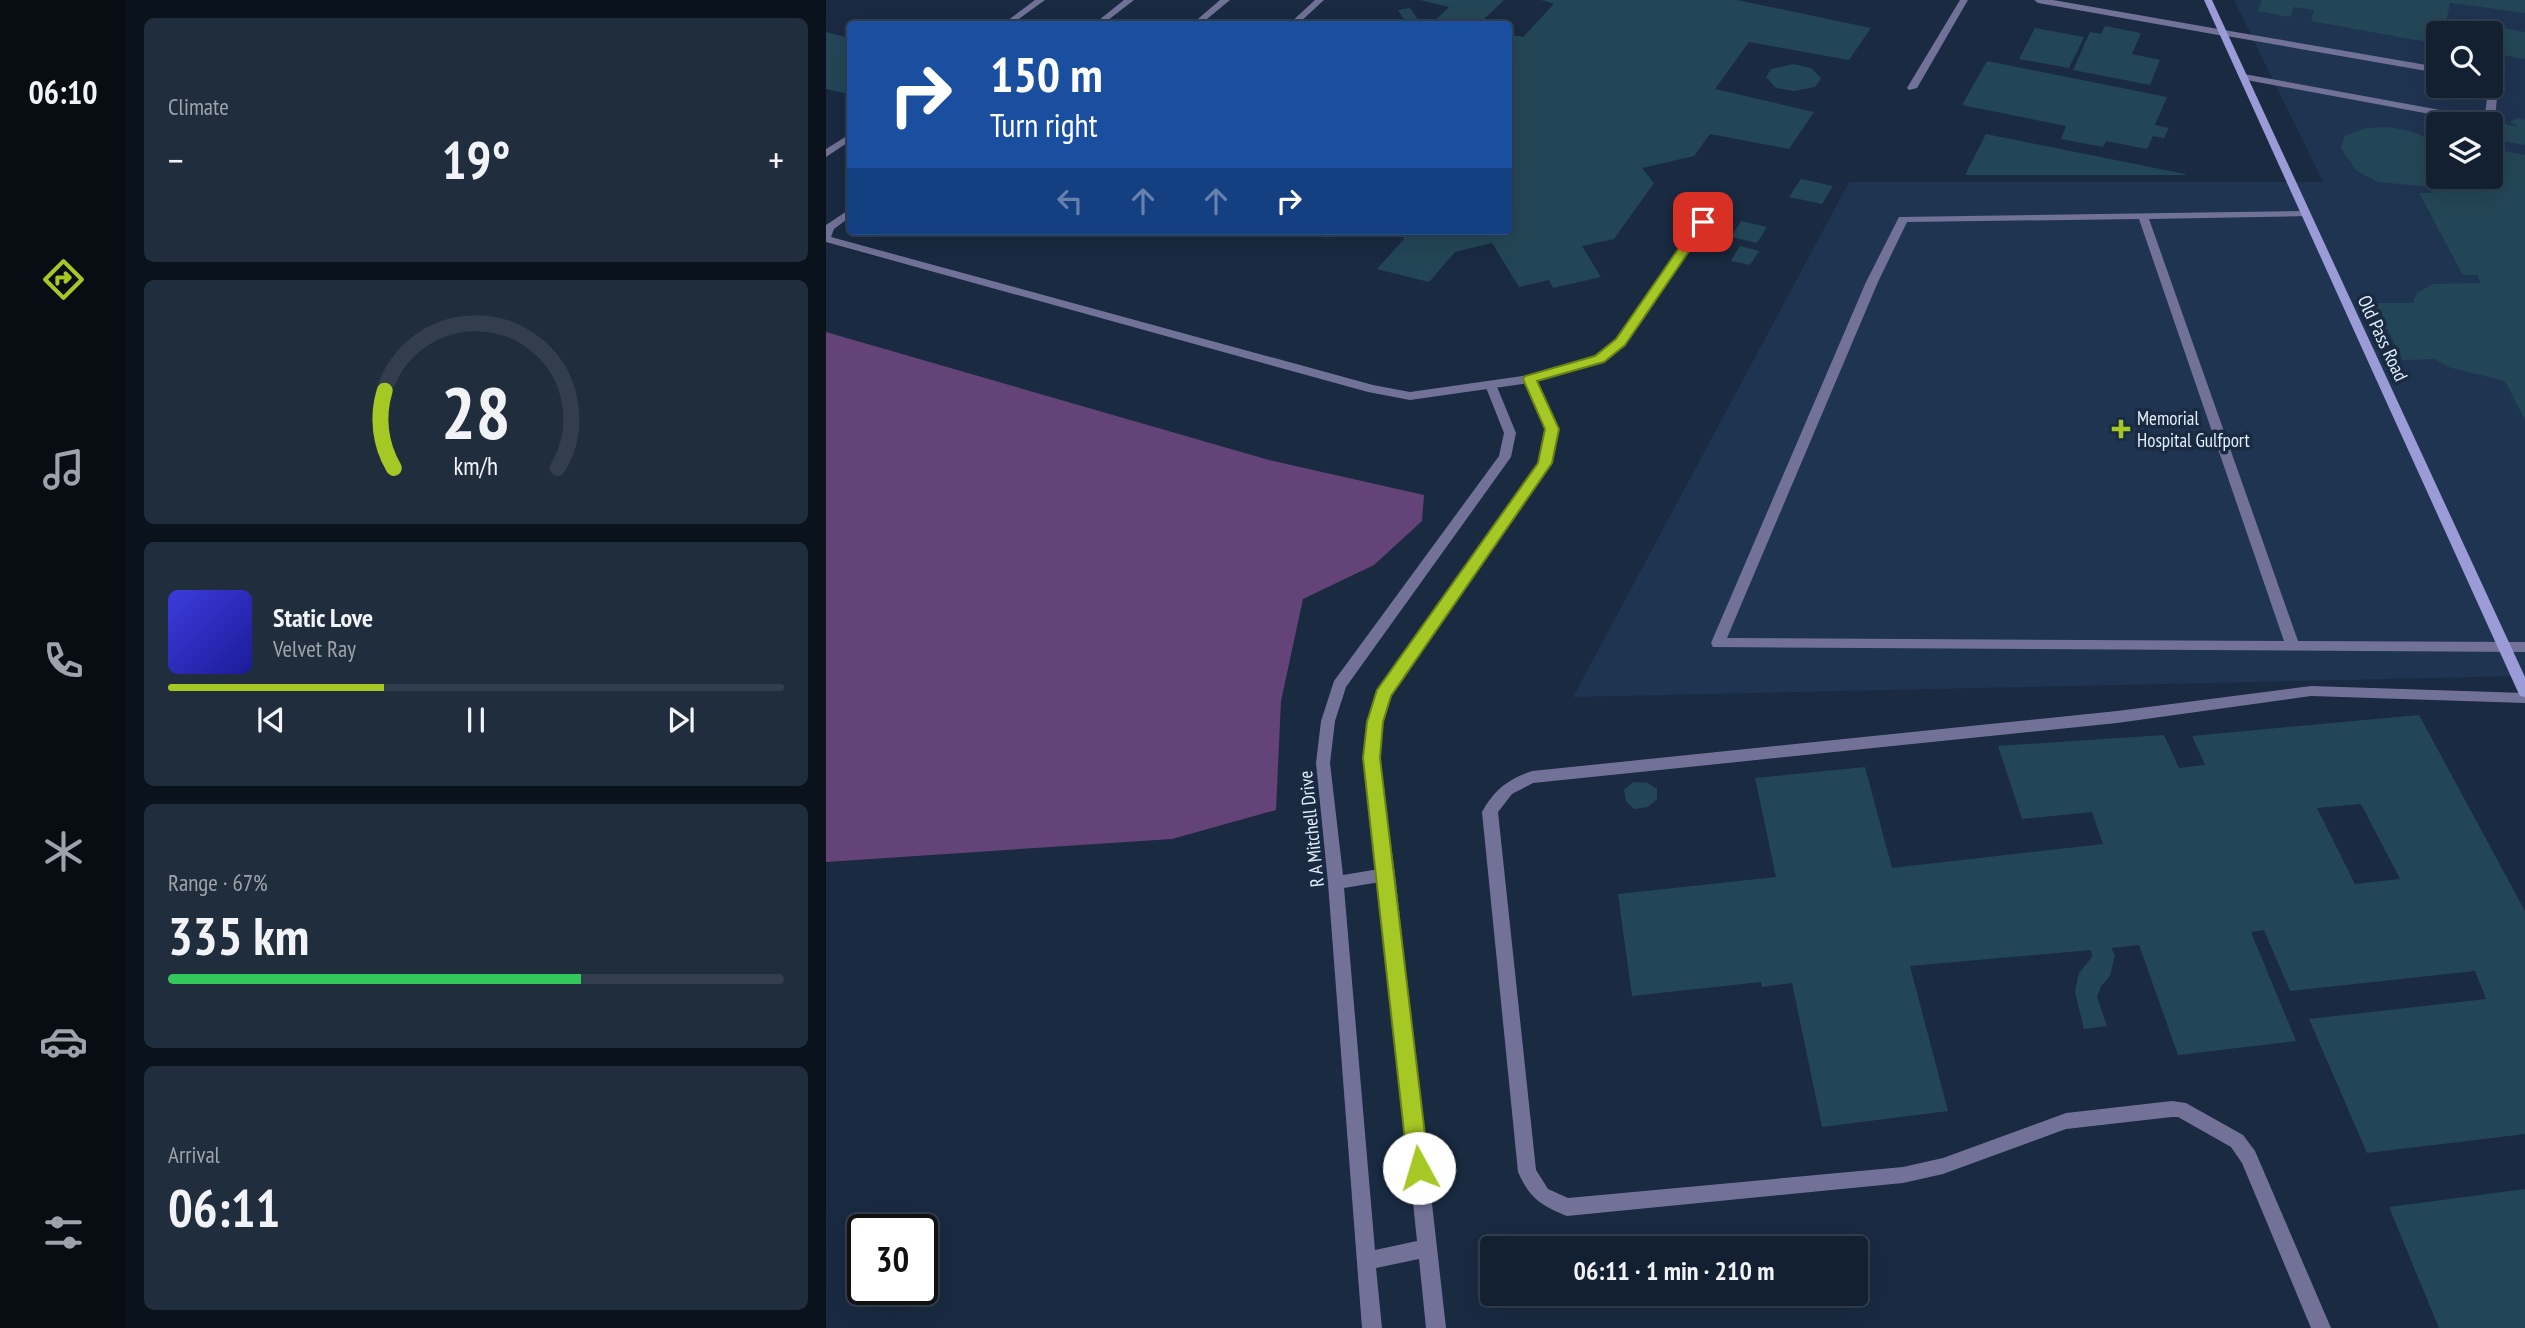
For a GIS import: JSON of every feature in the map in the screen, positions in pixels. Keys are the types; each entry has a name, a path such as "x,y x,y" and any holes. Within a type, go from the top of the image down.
{"main road":[{"name":"Old Pass Road","path":"2208,0 2525,692"}],"street":[{"path":"1011,21 1041,0"},
{"path":"1102,21 1130,0"},
{"path":"1200,21 1226,0"},
{"path":"1296,21 1320,0"},
{"path":"1912,88 1964,0"},
{"path":"2038,0 2426,68"},
{"path":"2244,77 2473,119 2490,117 2492,98"},
{"path":"826,154 847,139"},
{"path":"847,214 829,228 826,238 1372,389 1410,396 1530,379 1600,359 1621,342 1717,202"},
{"path":"2306,214 1903,219 1872,282 1718,643 2525,647"},
{"path":"2143,216 2293,646"},
{"path":"1436,1328 1372,758 1375,722 1383,695 1545,463 1552,429 1530,379"},
{"name":"R A Mitchell Drive","path":"1372,1328 1336,883 1323,763 1328,721 1339,685 1505,457 1510,433 1490,386"},
{"path":"2320,1328 2249,1157 2237,1141 2180,1109 2066,1121 1943,1166 1903,1175 1567,1207 1542,1195 1527,1172 1490,812 1498,795 1511,785 1532,777 2103,718 2311,691 2525,698"},
{"path":"1336,883 1387,874"},
{"path":"1366,1261 1427,1248"}],"shaded area":[{"name":"Memorial Hospital Gulfport","path":"2234,0 2525,0 2525,676 1573,697 1849,182 2323,182"},
{"path":"826,332 1269,460 1424,495 1422,521 1374,565 1303,599 1281,701 1276,810 1172,839 826,862"}],"building":[{"path":"1420,0 1504,0 1482,21 1434,21 1449,7"},
{"path":"1541,0 1737,0 1871,28 1849,60 1749,42 1715,89 1814,112 1789,149 1710,134 1694,156 1642,168 1654,183 1614,239 1582,246 1601,277 1553,288 1549,280 1519,287 1492,243 1455,252 1429,282 1377,269 1404,239 1402,235 1512,235 1512,35 1523,37 1554,4"},
{"path":"2262,0 2525,0 2525,13 2450,3 2446,21 2426,21 2426,42 2311,21 2314,10 2294,7 2290,17 2258,11"},
{"path":"1410,8 1419,21 1405,21 1398,10"},
{"path":"2105,26 2141,33 2132,54 2160,60 2150,85 2073,70 2090,32 2101,34"},
{"path":"2035,28 2084,37 2069,68 2019,59"},
{"path":"2503,28 2525,32 2525,59 2503,55"},
{"path":"826,32 847,37 847,90 844,93 826,89"},
{"path":"1987,61 2167,97 2155,125 2169,128 2164,138 2153,136 2147,149 2106,141 2103,147 2061,139 2066,126 1962,105"},
{"path":"1793,64 1811,68 1821,78 1815,87 1794,91 1776,88 1766,77 1771,69"},
{"path":"2518,118 2525,120 2525,145 2503,141 2503,124 2518,127 2510,122"},
{"path":"2388,127 2411,131 2426,138 2426,187 2378,182 2357,171 2341,147 2345,136 2366,128"},
{"path":"1986,134 2185,174 2185,175 1965,175"},
{"path":"2503,151 2525,155 2525,420 2505,381 2448,367 2435,359 2403,360 2387,328 2378,333 2365,314 2363,303 2378,307 2376,303 2413,303 2417,293 2433,284 2481,283 2477,275 2463,275 2419,193 2433,193 2431,189 2503,189"},
{"path":"1801,179 1833,186 1822,204 1789,197"},
{"path":"1741,221 1767,227 1757,243 1731,237"},
{"path":"1740,246 1759,251 1750,265 1731,261"},
{"path":"2419,715 2525,911 2525,1134 2367,1153 2309,1019 2486,999 2475,971 2290,991 2264,930 2251,932 2296,1041 2178,1055 2139,945 2111,948 2115,955 2110,976 2101,986 2097,997 2107,1026 2084,1029 2075,992 2079,973 2092,957 2091,950 1910,966 1948,1111 1822,1127 1792,983 1762,987 1761,982 1632,996 1618,894 1776,877 1755,778 1865,767 1892,868 2103,844 2092,812 2022,819 1998,746 2164,735 2179,768 2205,765 2192,736","holes":["2361,804 2400,879 2355,884 2317,808"]},
{"path":"1633,782 1648,783 1657,789 1657,799 1648,807 1634,809 1626,801 1624,790"},
{"path":"2525,1189 2525,1328 2439,1328 2389,1207"}],"place":[{"name":"Memorial Hospital Gulfport","path":"2121,429"}],"route":[{"path":"1419,1168 1372,758 1375,722 1383,695 1545,463 1552,429 1530,379 1600,359 1621,342 1703,222"}]}
